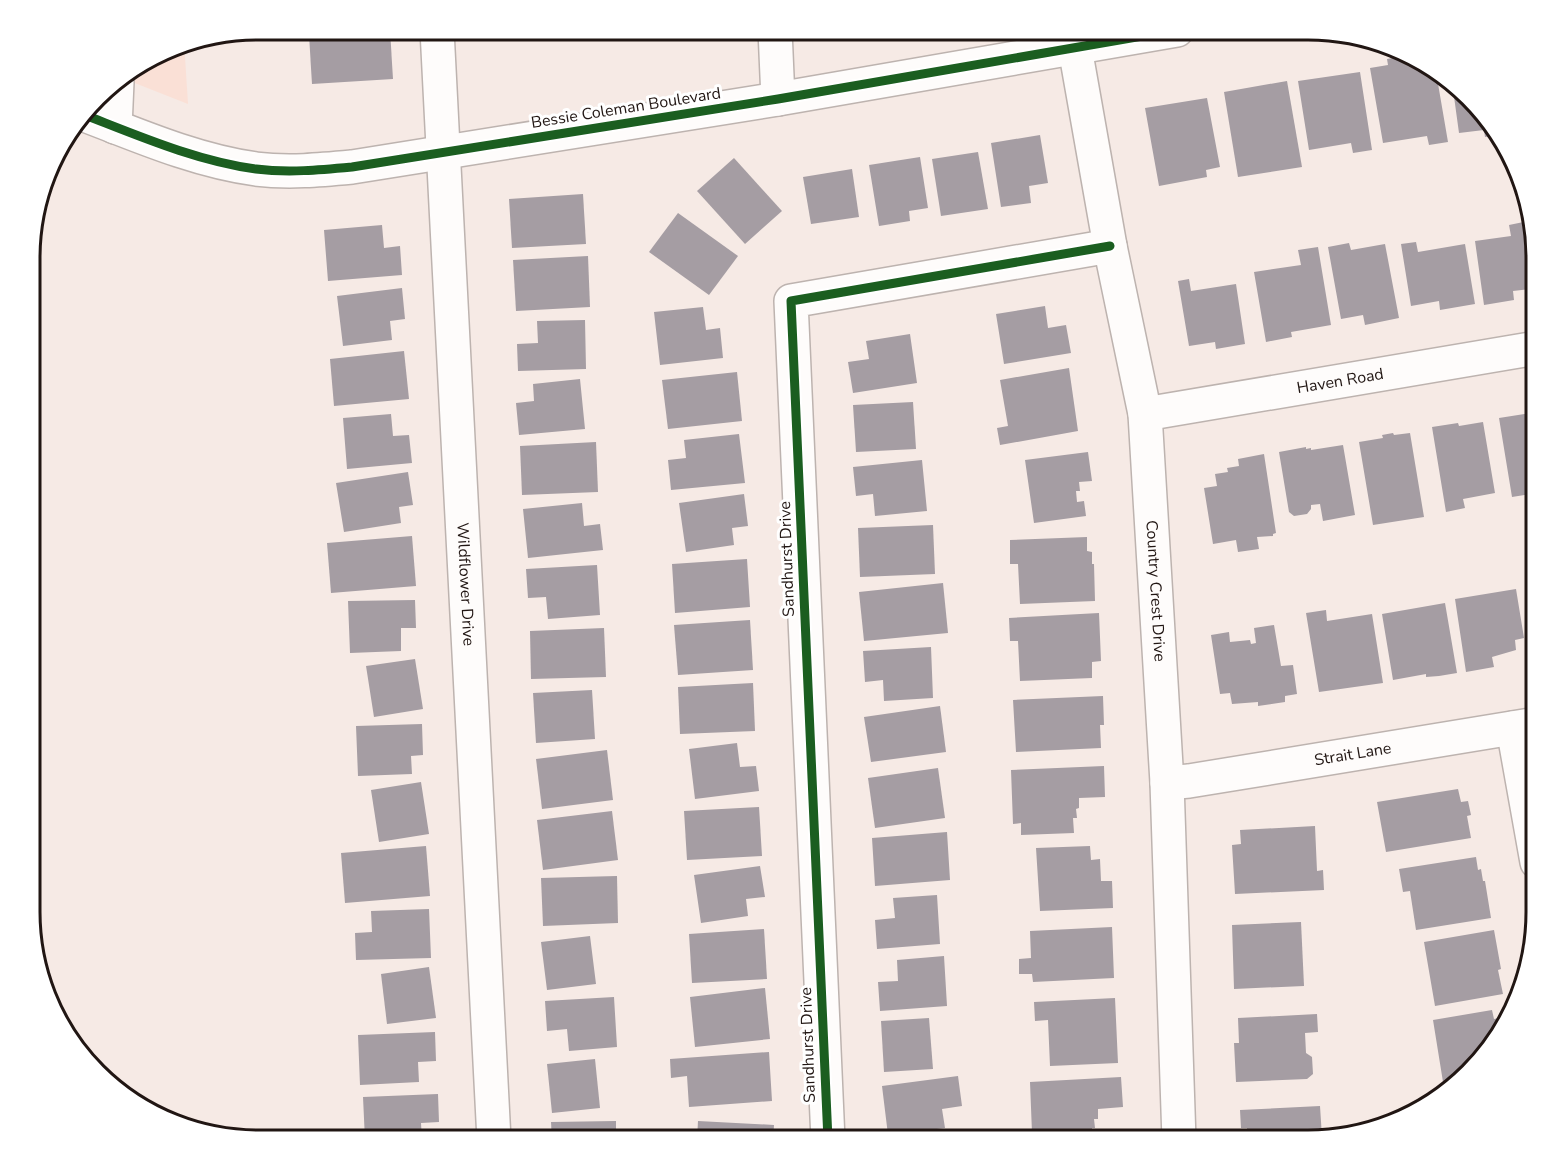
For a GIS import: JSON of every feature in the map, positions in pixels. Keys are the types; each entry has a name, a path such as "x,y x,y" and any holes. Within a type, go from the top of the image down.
{"street":[{"name":"Wildflower Drive","path":"437,40 493,1130"},
{"path":"775,40 778,99"},
{"name":"Bessie Coleman Boulevard","path":"93,118 173,148 256,169 298,171 352,167 778,99 1120,40"},
{"name":"Country Crest Drive","path":"1075,48 1110,246 1145,414 1167,783 1179,1130"},
{"path":"115,127 116,94"},
{"name":"Sandhurst Drive","path":"828,1130 791,301 1110,246"},
{"name":"Haven Road","path":"1145,414 1526,350"},
{"name":"Strait Lane","path":"1167,783 1525,726"}],"shaded area":[{"path":"185,53 188,104 131,82 162,63"}],"building":[{"path":"309,40 391,40 393,79 312,84"},
{"path":"1394,58 1405,63 1438,84 1448,142 1429,145 1427,136 1383,143 1370,68 1388,65 1387,59"},
{"path":"1360,72 1372,150 1353,153 1351,143 1309,150 1298,81"},
{"path":"1287,81 1302,167 1238,177 1224,92"},
{"path":"1454,97 1463,104 1489,136 1485,137 1484,130 1459,133"},
{"path":"1207,98 1220,167 1206,170 1207,177 1159,186 1145,108"},
{"path":"1040,135 1048,183 1029,186 1031,203 1001,207 991,143"},
{"path":"978,152 988,209 941,216 932,159"},
{"path":"920,157 928,208 909,211 910,221 879,226 869,165"},
{"path":"734,158 782,211 745,244 697,191"},
{"path":"852,169 859,217 811,224 803,177"},
{"path":"583,194 586,244 512,248 509,199"},
{"path":"678,213 738,256 709,295 649,252"},
{"path":"1523,222 1526,244 1526,289 1513,291 1514,300 1484,305 1475,241 1511,236 1509,225"},
{"path":"382,225 384,248 400,246 402,275 328,281 324,230"},
{"path":"1416,242 1418,252 1465,244 1475,304 1440,310 1439,301 1411,306 1401,244"},
{"path":"1349,243 1351,250 1385,244 1399,318 1365,325 1363,315 1341,319 1328,247"},
{"path":"1318,247 1331,325 1291,332 1292,337 1266,342 1254,272 1301,265 1298,250"},
{"path":"588,256 590,307 516,311 513,260"},
{"path":"1189,279 1191,291 1236,284 1245,344 1216,349 1215,342 1189,346 1178,281"},
{"path":"402,288 405,319 390,321 392,340 343,346 337,296"},
{"path":"1045,306 1048,328 1066,325 1071,353 1004,364 996,314"},
{"path":"703,307 706,330 720,328 723,358 660,365 654,312"},
{"path":"585,320 586,369 518,371 517,344 538,343 537,321"},
{"path":"910,334 917,383 853,393 848,362 869,359 866,341"},
{"path":"404,351 409,399 334,406 330,359"},
{"path":"1069,368 1078,431 1000,445 997,428 1008,426 1000,380"},
{"path":"737,372 742,421 668,429 662,380"},
{"path":"580,379 585,429 519,435 516,403 534,401 533,384"},
{"path":"913,402 916,449 856,452 853,405"},
{"path":"391,414 393,436 409,435 412,463 347,469 343,418"},
{"path":"1526,414 1526,495 1512,497 1499,418"},
{"path":"1483,422 1495,493 1463,499 1465,508 1446,512 1432,427"},
{"path":"1393,433 1394,435 1410,433 1424,517 1373,525 1359,442 1383,438 1382,435"},
{"path":"739,434 745,483 671,490 668,460 686,458 684,440"},
{"path":"596,442 598,492 522,495 520,446"},
{"path":"1343,445 1355,515 1323,521 1320,504 1311,505 1307,514 1294,516 1289,512 1279,452 1306,447 1311,450"},
{"path":"1088,452 1092,481 1079,482 1080,491 1076,491 1077,502 1084,501 1086,516 1034,523 1025,460"},
{"path":"1264,454 1276,533 1273,536 1257,537 1259,549 1238,552 1236,540 1213,544 1204,488 1217,486 1215,474 1228,472 1227,468 1239,466 1238,459"},
{"path":"922,460 927,511 875,516 873,494 856,496 853,467"},
{"path":"408,472 413,505 399,507 401,523 344,532 336,483"},
{"path":"744,494 748,526 732,528 734,545 686,552 679,503"},
{"path":"582,503 584,526 600,524 603,550 528,558 523,509"},
{"path":"933,525 935,574 860,577 858,528"},
{"path":"412,536 416,586 331,593 327,543"},
{"path":"1087,537 1087,551 1092,552 1092,564 1094,564 1095,601 1020,604 1018,564 1010,564 1010,540"},
{"path":"747,559 750,607 675,613 672,564"},
{"path":"597,565 600,615 548,619 546,597 528,598 526,569"},
{"path":"943,583 948,633 864,641 859,592"},
{"path":"1516,589 1524,638 1515,640 1516,650 1492,657 1494,667 1466,672 1455,599"},
{"path":"415,600 416,628 401,628 401,651 350,653 348,601"},
{"path":"1445,603 1457,673 1426,677 1426,674 1393,680 1382,614"},
{"path":"1326,610 1327,621 1372,614 1383,683 1319,692 1306,613"},
{"path":"1099,613 1101,661 1092,662 1092,678 1020,681 1018,641 1010,641 1009,618"},
{"path":"750,620 753,670 678,675 674,625"},
{"path":"1274,625 1281,666 1293,665 1297,694 1285,696 1285,702 1258,706 1258,702 1232,704 1230,693 1220,694 1211,635 1229,632 1230,642 1250,640 1251,644 1256,643 1254,628"},
{"path":"604,628 606,677 531,679 530,631"},
{"path":"931,647 933,698 884,701 883,680 865,682 863,651"},
{"path":"415,659 423,709 374,717 366,666"},
{"path":"753,683 755,731 680,734 678,687"},
{"path":"592,690 595,739 536,743 533,693"},
{"path":"1103,696 1104,725 1100,725 1101,748 1016,752 1013,700"},
{"path":"940,706 946,752 871,762 864,717"},
{"path":"422,724 423,755 411,756 412,774 358,776 356,726"},
{"path":"737,743 740,767 756,766 759,791 695,799 689,749"},
{"path":"607,750 613,800 542,809 536,759"},
{"path":"1104,766 1105,797 1079,798 1079,808 1076,809 1077,818 1073,818 1074,833 1021,835 1021,823 1013,824 1011,770"},
{"path":"938,768 945,818 875,828 868,778"},
{"path":"421,782 429,834 379,842 371,790"},
{"path":"1458,789 1461,802 1468,801 1471,815 1467,816 1471,838 1386,852 1377,802"},
{"path":"759,807 762,856 687,860 684,811"},
{"path":"612,811 618,860 543,870 537,820"},
{"path":"1315,826 1317,871 1323,870 1324,890 1235,894 1232,845 1241,844 1240,830"},
{"path":"947,832 950,880 875,886 872,838"},
{"path":"426,846 430,896 345,903 341,853"},
{"path":"1090,846 1091,860 1100,859 1101,881 1112,881 1113,908 1040,911 1036,848"},
{"path":"1476,857 1478,870 1481,869 1483,881 1485,881 1491,918 1416,930 1410,891 1403,892 1399,869"},
{"path":"760,866 765,897 746,899 748,916 701,923 694,875"},
{"path":"617,876 618,923 543,926 541,878"},
{"path":"937,895 940,944 877,949 875,920 895,918 893,898"},
{"path":"429,909 431,958 356,960 355,933 372,932 371,911"},
{"path":"1301,922 1304,986 1234,989 1232,925"},
{"path":"1112,927 1114,978 1033,982 1032,974 1019,974 1019,959 1031,958 1030,931"},
{"path":"764,929 767,979 692,983 689,934"},
{"path":"1494,930 1503,994 1435,1006 1424,942"},
{"path":"590,936 596,984 547,990 541,942"},
{"path":"944,956 947,1006 880,1011 878,982 898,981 897,960"},
{"path":"429,967 436,1018 387,1024 381,974"},
{"path":"765,988 770,1039 695,1047 690,997"},
{"path":"614,997 617,1047 569,1051 567,1029 547,1031 545,1001"},
{"path":"1115,998 1118,1063 1050,1066 1048,1020 1035,1021 1034,1002"},
{"path":"1492,1010 1494,1019 1498,1018 1490,1033 1463,1066 1443,1082 1433,1020"},
{"path":"1317,1014 1318,1032 1305,1033 1306,1053 1312,1057 1313,1074 1307,1079 1236,1082 1234,1043 1239,1043 1238,1018"},
{"path":"929,1018 933,1069 884,1072 881,1021"},
{"path":"435,1032 436,1061 418,1062 419,1082 360,1085 358,1035"},
{"path":"769,1052 772,1101 689,1107 687,1076 671,1078 670,1059"},
{"path":"595,1059 600,1108 552,1113 547,1064"},
{"path":"958,1076 962,1106 942,1109 945,1128 887,1130 882,1086"},
{"path":"1121,1077 1123,1107 1098,1109 1098,1119 1094,1119 1095,1128 1092,1130 1032,1130 1030,1082"},
{"path":"438,1094 439,1122 421,1123 421,1130 365,1130 363,1097"},
{"path":"1320,1106 1321,1129 1247,1130 1247,1128 1241,1128 1240,1110"},
{"path":"616,1121 616,1130 551,1130 551,1122"},
{"path":"698,1121 774,1125 774,1130 698,1130"}],"cycle path":[{"path":"93,118 169,147 212,160 256,169 304,171 352,167 778,99 1119,40"},
{"path":"828,1130 791,301 1110,246"}]}
